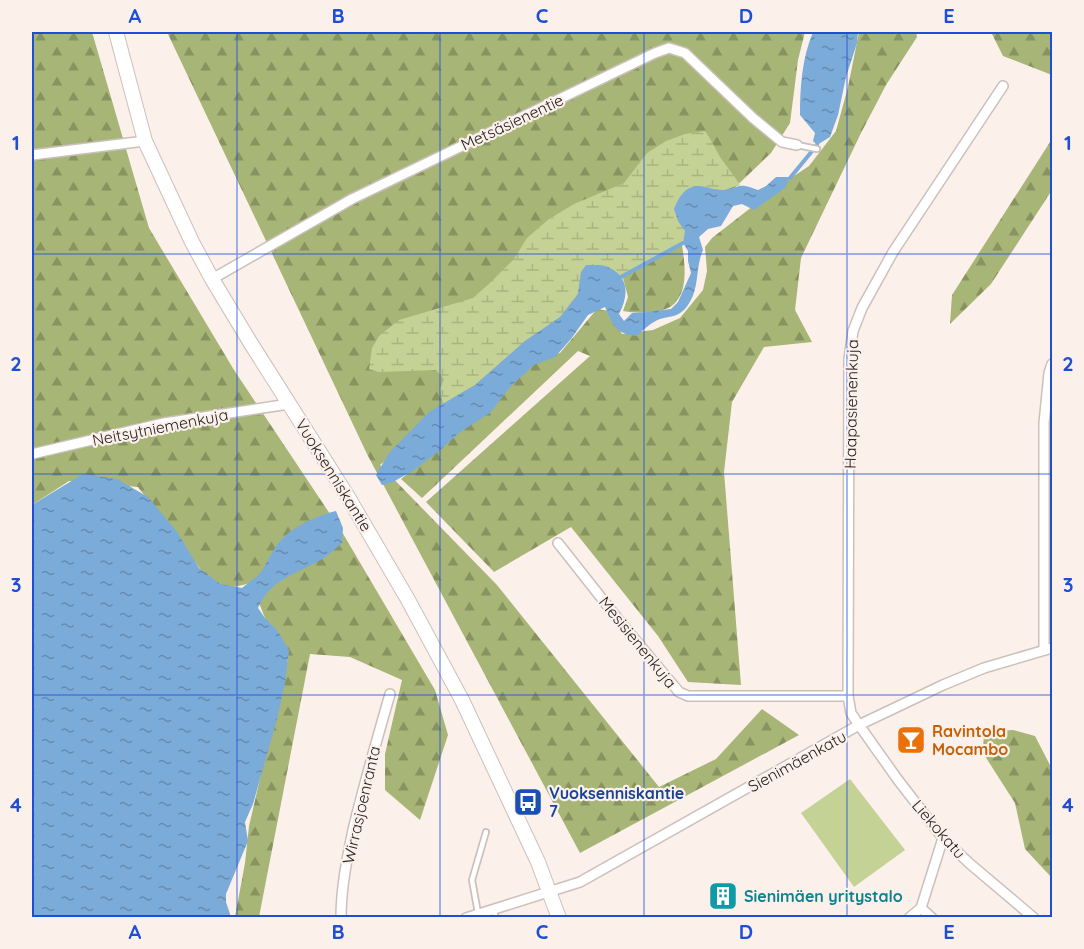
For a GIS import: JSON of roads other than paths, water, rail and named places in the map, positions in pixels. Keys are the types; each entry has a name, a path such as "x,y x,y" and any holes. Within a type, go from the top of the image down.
{"street":[{"name":"Vuoksenniskantie","path":"116,32 145,141 192,242 212,279 348,497 407,598 462,700 538,862 559,918"},
{"name":"Metsäsienentie","path":"212,279 351,199 669,48 685,53 753,118 782,142 797,145"},
{"name":"Haapasienenkuja","path":"859,725 851,713 848,696 849,359 853,331 862,308 893,252 1003,86"},
{"path":"32,155 145,141"},
{"path":"1048,649 1044,423 1049,373 1053,364"},
{"name":"Neitsytniemenkuja","path":"32,454 164,423 289,404"},
{"name":"Mesisienenkuja","path":"558,543 679,692 688,696 848,696"},
{"name":"Sienimäenkatu","path":"466,918 478,913 494,913 549,891 580,882 859,725 959,678 1048,649"},
{"name":"Wirrasjoenranta","path":"341,918 347,857 372,753 390,694"},
{"name":"Liekokatu","path":"859,725 943,838 1034,918"},
{"path":"909,918 921,908 943,838"},
{"path":"921,908 932,918"}],"lane":[{"path":"797,145 817,149"},
{"path":"478,913 472,880 486,832"}],"water":[{"path":"813,32 858,32 838,115 830,137 817,145 813,141 815,133 800,115 802,73"},
{"path":"776,177 790,177 785,188 754,210 742,204 733,206 721,226 708,229 699,237 703,250 696,285 692,298 682,312 657,320 637,336 624,333 616,328 605,307 588,315 555,357 534,365 509,388 491,412 459,433 414,470 393,482 382,485 376,475 389,453 429,412 475,385 525,341 560,317 578,294 581,272 586,265 608,267 621,277 624,282 625,295 619,314 624,321 632,313 671,309 678,302 691,273 688,251 683,243 685,231 674,209 682,194 697,186 725,190 744,186 758,190"},
{"path":"83,474 117,479 148,497 177,532 199,568 220,584 242,588 261,572 275,548 286,535 314,518 336,511 343,528 342,543 324,558 278,583 258,608 277,630 289,650 277,719 253,804 245,822 248,841 226,894 231,917 32,917 32,505"}],"waterway":[{"path":"790,178 817,145"},
{"path":"621,277 683,243"}],"place":[{"name":"Ravintola Mocambo","path":"911,740"},
{"name":"Vuoksenniskantie 7","path":"528,802"},
{"name":"Sienimäen yritystalo","path":"723,896"}]}
